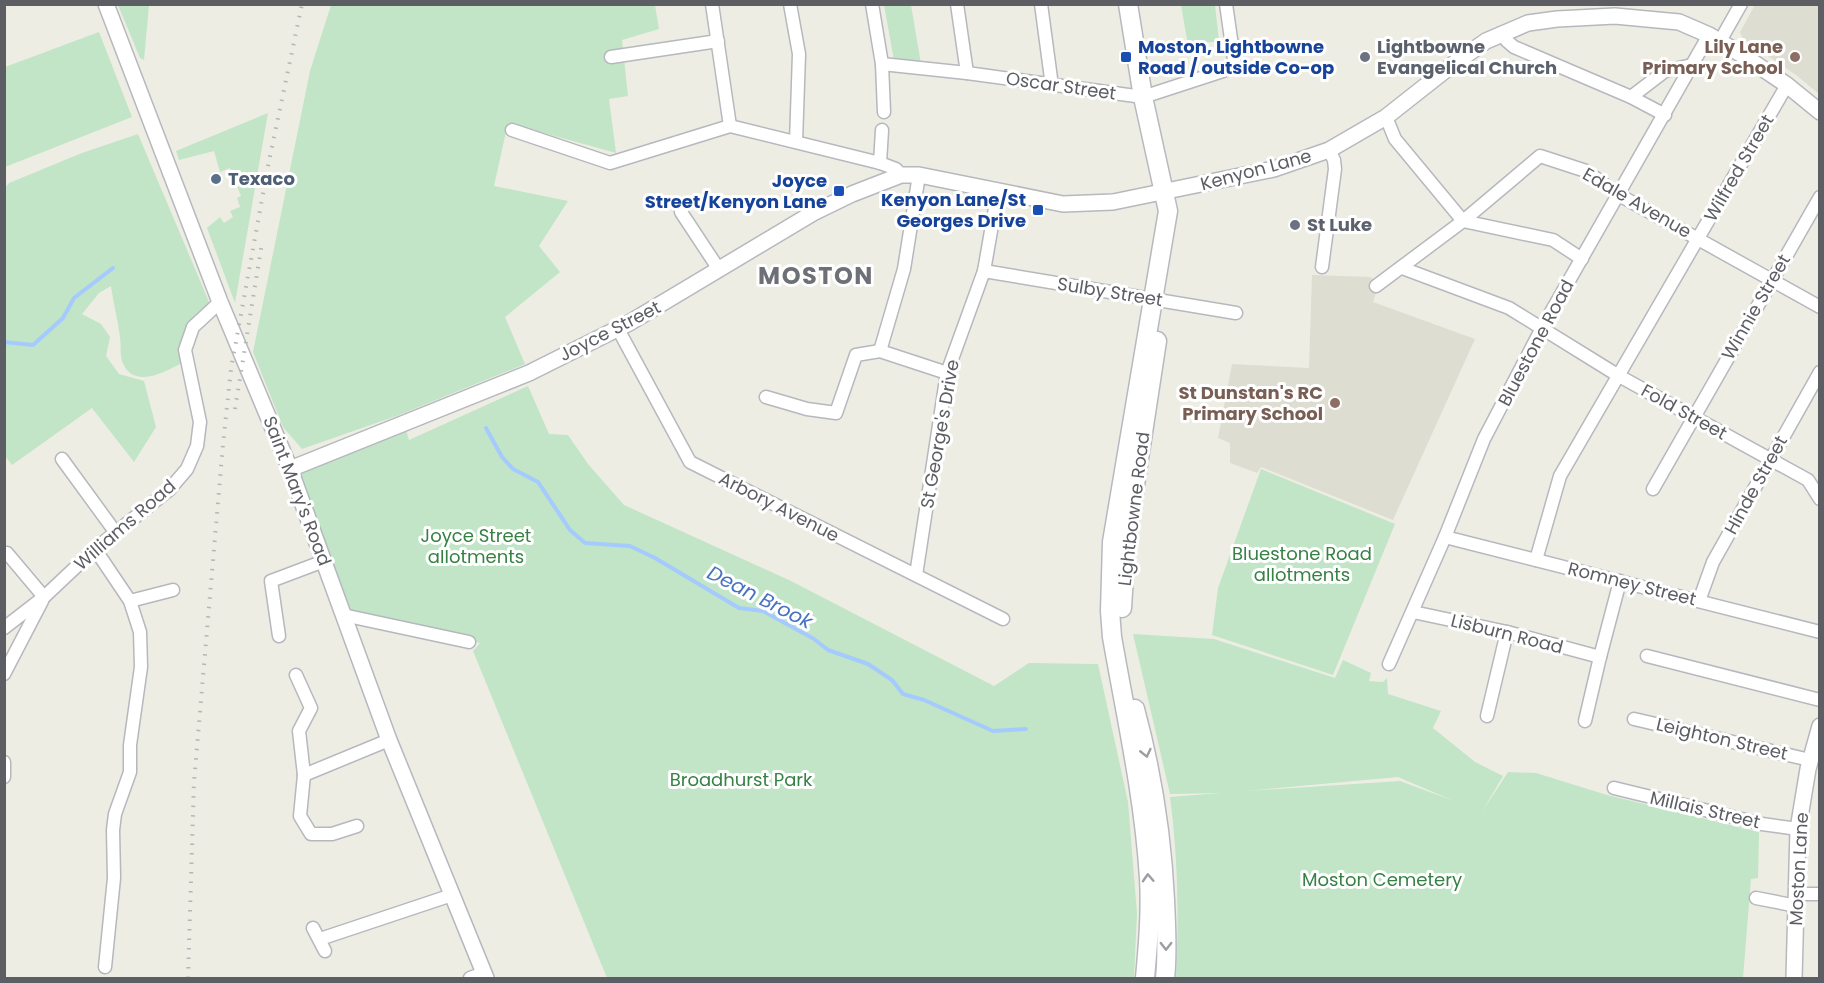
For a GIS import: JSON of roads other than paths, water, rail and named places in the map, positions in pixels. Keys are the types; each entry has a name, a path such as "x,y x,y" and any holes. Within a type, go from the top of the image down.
{"main road":[{"name":"Lightbowne Road","path":"1128,4 1143,97 1165,193 1167,218 1126,544 1122,637 1131,696 1148,755 1163,858 1166,920 1165,978"},
{"name":"Lightbowne Road","path":"1145,978 1148,936 1148,868 1142,812 1112,637 1110,611 1112,542 1158,299"}],"street":[{"name":"Saint Mary's Road","path":"106,4 220,302 290,470 389,740 452,895 480,977"},
{"path":"712,4 730,126"},
{"path":"790,4 798,54 796,142"},
{"path":"872,4 882,64 884,112"},
{"path":"957,4 967,73"},
{"path":"1041,4 1052,86"},
{"name":"Oscar Street","path":"882,64 1143,97 1235,67 1226,4"},
{"name":"Bluestone Road","path":"1389,664 1445,537 1484,440 1542,328 1692,65 1741,4"},
{"name":"Kenyon Lane","path":"919,174 1063,204 1113,202 1274,169 1329,150 1386,117 1471,50 1501,33 1528,23 1616,10 1679,22 1714,38 1787,85 1820,112"},
{"path":"1501,33 1514,47 1631,97 1665,115"},
{"path":"611,57 718,41"},
{"path":"1631,97 1665,71 1692,65"},
{"name":"Wilfred Street","path":"1536,560 1560,476 1787,85"},
{"path":"1386,117 1395,139 1462,221 1554,240 1582,259"},
{"path":"513,130 610,163 730,126 880,163 896,169 901,175"},
{"path":"880,163 882,130"},
{"path":"1322,267 1335,169 1329,150"},
{"name":"Edale Avenue","path":"1376,286 1462,221 1540,156 1586,171 1619,195 1820,307"},
{"path":"880,351 904,269 919,174"},
{"name":"Joyce Street","path":"290,470 529,373 667,302 718,268 813,213 852,194 901,175 919,174"},
{"name":"St George's Drive","path":"916,575 947,373 984,271 998,191"},
{"name":"Winnie Street","path":"1653,489 1820,197"},
{"path":"681,212 718,268"},
{"name":"Fold Street","path":"1402,268 1509,308 1619,376 1809,480 1820,499"},
{"name":"Sulby Street","path":"984,271 1236,313"},
{"name":"Williams Road","path":"4,628 44,597 95,549 169,490 187,469 197,446 200,422 186,350 193,327 220,302"},
{"name":"Arbory Avenue","path":"618,329 690,462 1003,619"},
{"path":"766,397 807,409 836,413 856,355 880,351 947,373"},
{"name":"Hinde Street","path":"1700,601 1713,562 1818,376"},
{"path":"62,459 116,533"},
{"name":"Romney Street","path":"1445,537 1820,632"},
{"path":"95,549 130,600 140,632 141,667 130,745 130,772 115,813 114,878 105,967"},
{"path":"4,674 44,597 7,552"},
{"path":"279,636 271,581 324,561"},
{"path":"1585,721 1599,657 1620,581"},
{"path":"130,600 173,590"},
{"name":"Lisburn Road","path":"1413,612 1507,632 1599,657"},
{"path":"343,615 469,642"},
{"path":"1486,716 1507,632"},
{"path":"1647,656 1820,700"},
{"path":"296,675 311,708 299,731 304,775 300,816 311,834 332,834 357,826"},
{"name":"Leighton Street","path":"1634,719 1812,766"},
{"name":"Moston Lane","path":"1794,978 1798,829 1820,726"},
{"path":"304,775 389,740"},
{"path":"4,762 4,777"},
{"name":"Millais Street","path":"1614,788 1762,824 1798,829"},
{"path":"1756,898 1797,900 1820,894"},
{"path":"313,928 323,945 452,895"}],"waterway":[{"path":"4,342 33,345 63,318 74,298 113,268"},
{"name":"Dean Brook","path":"486,428 502,457 513,469 538,482 570,530 585,543 630,546 655,558 739,608 763,611 814,639 828,650 868,664 892,680 903,694 924,700 993,731 1026,729"}],"railway":[{"path":"188,978 194,782 231,369 269,161 302,4"},
{"path":"235,409 262,243"}],"place":[{"name":"Moston, Lightbowne Road / outside Co-op","path":"1126,57"},
{"name":"Lightbowne Evangelical Church","path":"1365,57"},
{"name":"Lily Lane Primary School","path":"1795,57"},
{"name":"Texaco","path":"216,179"},
{"name":"Joyce Street/Kenyon Lane","path":"839,191"},
{"name":"Kenyon Lane/St Georges Drive","path":"1038,210"},
{"name":"St Luke","path":"1295,225"},
{"name":"St Dunstan's RC Primary School","path":"1335,403"}],"district":[{"name":"MOSTON","path":"816,276"}],"park label":[{"name":"Joyce Street allotments","path":"476,546"},
{"name":"Bluestone Road allotments","path":"1302,564"},
{"name":"Broadhurst Park","path":"741,780"},
{"name":"Moston Cemetery","path":"1382,880"}]}
